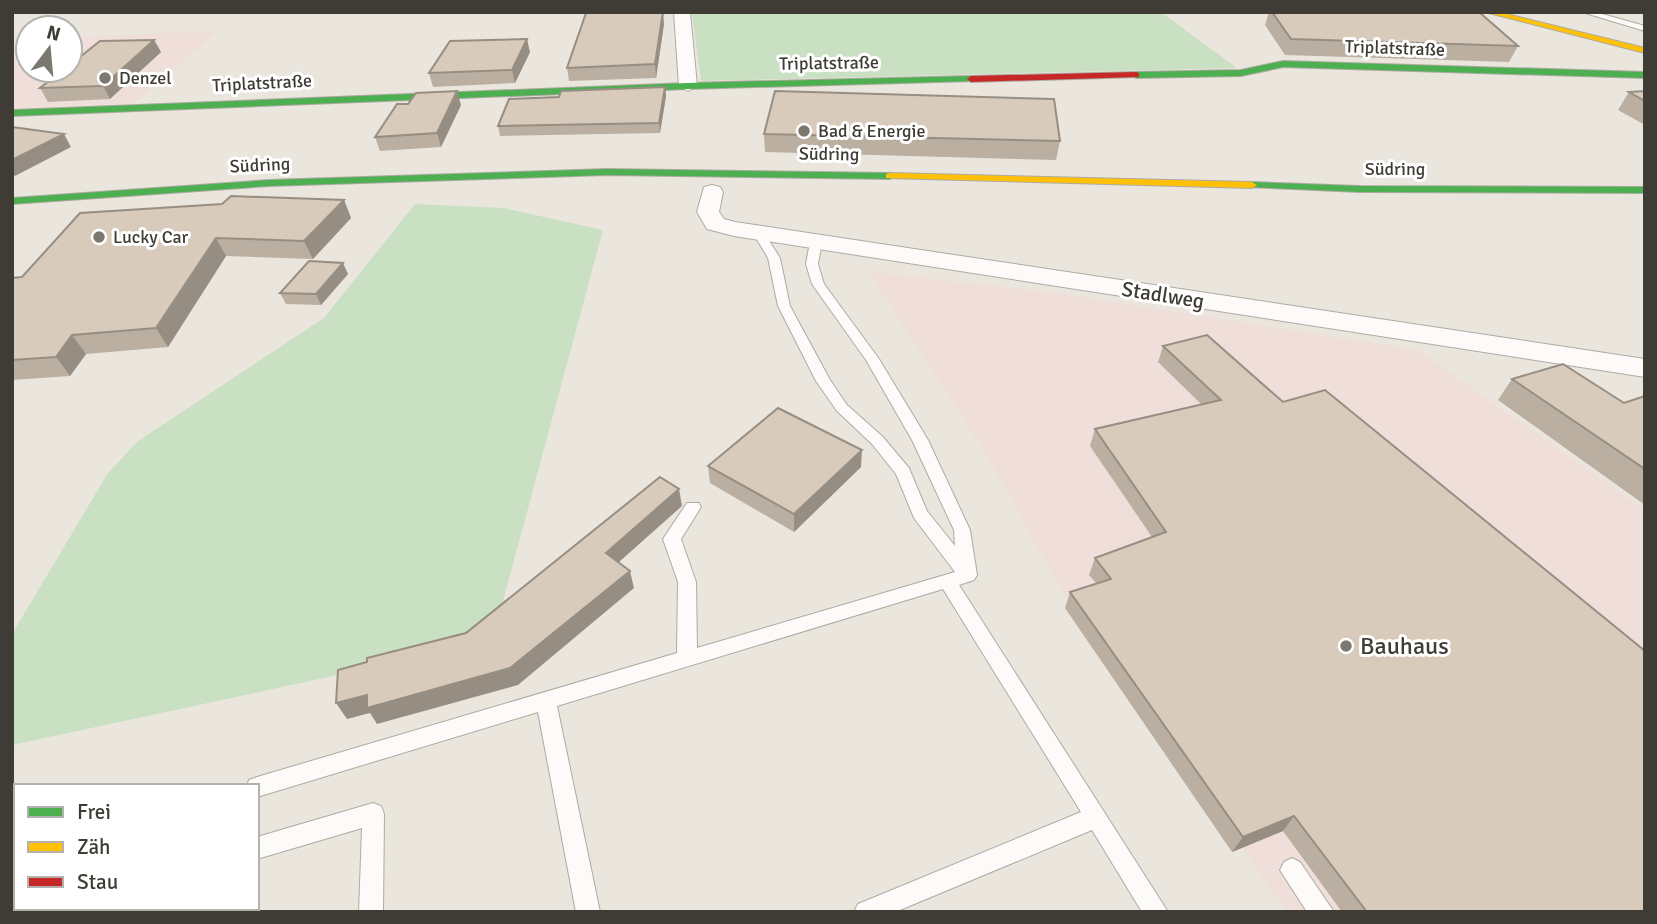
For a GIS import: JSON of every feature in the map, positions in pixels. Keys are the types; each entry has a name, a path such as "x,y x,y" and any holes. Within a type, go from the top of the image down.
{"street":[{"path":"682,12 688,86"},
{"path":"1490,12 1645,51"},
{"name":"Triplatstraße","path":"12,113 688,86 1241,73 1283,64 1645,75"},
{"path":"607,172 695,178 712,191 735,178 771,177 792,172"},
{"name":"Südring","path":"12,201 282,182 607,172 792,172 1360,188 1645,190"},
{"name":"Stadlweg","path":"712,191 708,212 715,224 759,233 1645,368"}],"lane":[{"path":"1586,12 1645,29"},
{"path":"759,233 774,257 784,306 823,381 842,408 877,440 903,472 920,514 968,575"},
{"path":"816,242 812,264 818,284 872,359 920,440 962,530 968,575"},
{"path":"687,659 687,582 672,539 693,508"},
{"path":"259,786 968,575"},
{"path":"947,580 1156,912"},
{"path":"546,701 588,912"},
{"path":"259,847 373,814 371,912"},
{"path":"866,912 1096,817"},
{"path":"1292,870 1322,912"}],"shaded area":[{"path":"218,31 134,103 12,108 12,40 14,84 84,84 84,36"},
{"name":"Bauhaus","path":"868,271 1069,295 1418,350 1645,510 1645,912 1287,912 1057,583 988,457"}],"green space":[{"path":"692,12 1161,12 1237,68 701,81"},
{"path":"415,204 504,208 603,230 492,642 12,745 12,634 108,473 138,441 324,318"}],"building":[{"path":"663,12 655,64 567,68 586,13"},
{"path":"1272,12 1479,12 1518,46 1291,39"},
{"path":"527,39 512,70 429,73 450,41"},
{"path":"154,40 103,86 40,88 45,84 84,84 84,54 100,41"},
{"path":"665,87 659,123 498,126 509,99 559,97 561,91"},
{"path":"457,91 437,133 375,137 397,104 408,104 416,93"},
{"path":"775,91 1054,99 1060,141 764,134"},
{"path":"1645,91 1645,101 1629,92"},
{"path":"12,127 64,134 12,160"},
{"path":"231,196 344,200 304,241 216,238 156,328 72,335 56,357 12,360 12,278 22,277 80,213 222,204"},
{"path":"309,261 343,263 316,294 280,293"},
{"name":"Bauhaus","path":"1207,335 1283,402 1325,390 1645,651 1645,912 1367,912 1294,816 1243,837 1070,592 1111,579 1095,558 1166,532 1095,429 1221,400 1163,346"},
{"path":"1563,364 1624,403 1645,396 1645,469 1512,379"},
{"path":"778,408 862,450 794,514 708,466"},
{"path":"660,477 679,489 606,553 630,571 510,668 367,708 367,695 336,703 338,670 367,662 367,658 466,633"}],"traffic: fast":[{"path":"1136,75 1241,73 1283,64 1645,75"},
{"path":"12,113 688,86 971,79"},
{"path":"12,201 269,183 607,172 890,176"},
{"path":"1252,185 1360,189 1645,190"}],"traffic: slow":[{"path":"1489,12 1645,51"},
{"path":"890,176 1252,185"}],"traffic: jam":[{"path":"971,79 1136,75"}],"place":[{"name":"Denzel","path":"105,78"},
{"name":"Bad & Energie","path":"804,131"},
{"name":"Lucky Car","path":"99,237"},
{"name":"Bauhaus","path":"1346,646"}]}
